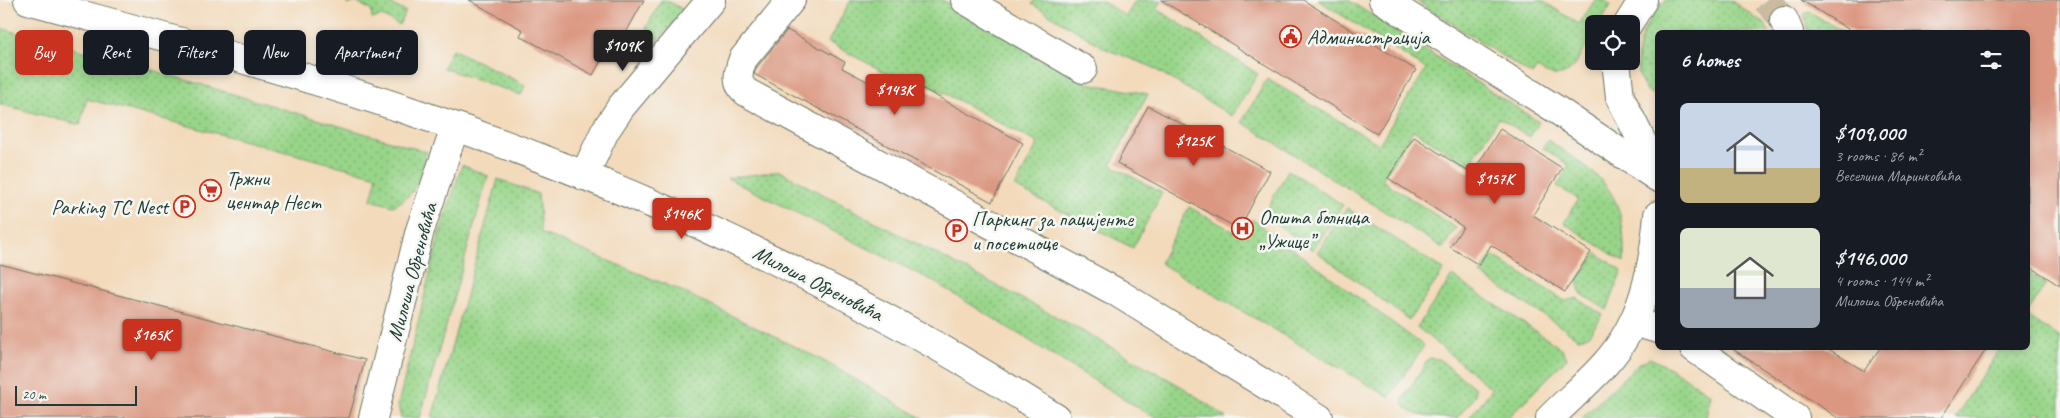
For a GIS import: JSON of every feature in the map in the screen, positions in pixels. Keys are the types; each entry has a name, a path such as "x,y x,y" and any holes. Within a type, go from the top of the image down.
{"street":[{"path":"584,176 605,131 620,107 711,0"},
{"path":"791,0 743,60 739,69 738,81 740,88 1118,293 1319,418"},
{"path":"965,0 1083,69"},
{"path":"1383,0 1554,108 1655,176"},
{"path":"1634,15 1643,0"},
{"name":"Милоша Обреновића","path":"37,1 300,78 455,127 584,176 685,218 857,301 933,342 1056,418"},
{"path":"1617,70 1620,97 1628,118 1655,168"},
{"name":"Милоша Обреновића","path":"373,418 420,230 455,127"},
{"path":"1550,418 1605,364 1624,338 1645,326 1649,280 1655,246"},
{"path":"1697,350 1795,418"}],"green space":[{"path":"348,0 383,0 406,12 399,25 382,16 372,19 371,10 356,2 347,5"},
{"path":"661,0 666,0 684,10 654,46 642,36"},
{"path":"851,0 943,0 1087,83 1148,94 1111,165 1162,193 1133,248 1015,187 1038,143 925,83 920,91 828,42"},
{"path":"1035,0 1100,0 1126,16 1136,0 1162,0 1157,9 1258,74 1232,116 1150,66 1108,50 1032,4"},
{"path":"1318,0 1348,0 1539,122 1530,137 1499,118 1469,165 1413,130 1382,180 1456,228 1443,248 1242,122 1267,79 1379,144 1426,69"},
{"path":"1415,0 1541,0 1579,24 1585,15 1585,48 1572,69 1564,74 1555,75 1537,68 1532,75"},
{"path":"1595,0 1604,0 1611,5 1605,15 1585,15"},
{"path":"1666,0 1730,0 1765,24 1768,30 1655,30 1655,94 1652,94 1647,91 1641,81 1638,70 1640,70 1641,38 1652,17"},
{"path":"1810,12 1840,30 1808,30 1804,14"},
{"path":"0,28 15,32 15,75 73,75 73,48 83,51 83,75 149,75 149,69 159,72 159,75 169,75 427,152 417,184 408,196 393,206 371,200 377,176 87,99 80,125 0,104"},
{"path":"452,49 525,85 521,95 443,68"},
{"path":"1548,140 1597,176 1607,188 1615,201 1621,217 1624,237 1624,262 1564,223 1578,199 1557,186 1569,165 1543,148"},
{"path":"462,165 488,176 420,418 401,418 398,405 439,236"},
{"path":"1288,170 1343,205 1313,250 1264,215"},
{"path":"779,171 1068,323 1184,388 1227,418 1155,418 931,280 727,178"},
{"path":"498,179 538,194 541,233 677,289 822,360 922,418 432,418"},
{"path":"1189,207 1242,236 1252,219 1424,346 1389,397 1160,263"},
{"path":"1347,208 1444,270 1409,320 1317,252"},
{"path":"1596,253 1622,271 1607,310 1580,293 1578,280"},
{"path":"1492,255 1565,301 1577,298 1603,315 1588,336 1578,338 1480,274"},
{"path":"2030,273 2046,284 2030,309"},
{"path":"1452,276 1562,349 1567,358 1508,418 1469,418 1492,389 1417,327"},
{"path":"2030,318 2060,338 2060,418 2046,418 2037,412 2033,418 1955,418 1999,350 2030,350"},
{"path":"1429,358 1439,359 1475,388 1475,396 1457,418 1424,416 1408,410 1404,405 1403,399"},
{"path":"1650,358 1670,368 1710,394 1706,418 1582,418 1638,364"}],"building":[{"path":"469,0 644,0 617,49 610,44 593,75 520,36 523,30"},
{"name":"Администрација","path":"1161,0 1303,0 1416,70 1377,134"},
{"path":"1801,0 2060,0 2060,286 2030,266 2030,30 1850,30"},
{"path":"787,30 845,62 842,68 905,101 914,84 1023,143 992,202 754,74 757,67"},
{"path":"1148,106 1270,171 1239,229 1117,163"},
{"path":"1500,129 1562,168 1533,215 1591,252 1565,292 1491,245 1479,265 1450,247 1463,227 1388,178 1414,137 1472,174"},
{"path":"0,264 365,360 349,418 0,418"},
{"path":"1734,350 1830,350 1864,371 1879,350 1986,350 1941,418 1838,418"}],"tunnel":[{"path":"1766,0 1784,20"}],"place":[{"name":"Администрација","path":"1291,37"},
{"name":"Тржни центар Нест","path":"210,190"},
{"name":"Parking TC Nest","path":"184,207"},
{"name":"Општа болница „Ужице”","path":"1243,229"},
{"name":"Паркинг за пацијенте и посетиоце","path":"956,231"}]}
